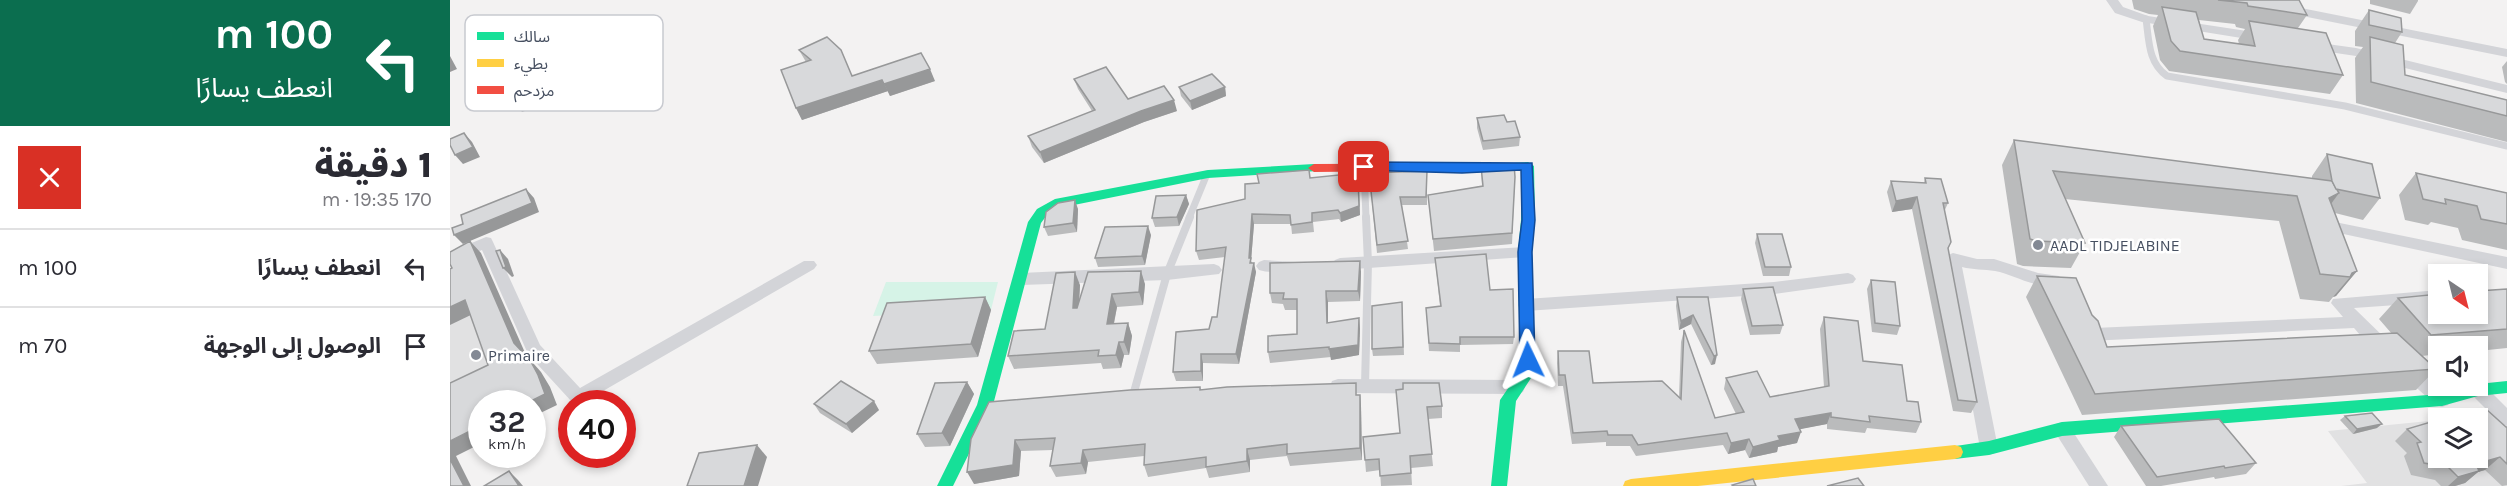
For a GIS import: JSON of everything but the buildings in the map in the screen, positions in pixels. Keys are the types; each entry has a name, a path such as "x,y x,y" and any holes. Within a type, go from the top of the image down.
{"street":[{"path":"2112,0 2119,10 2146,19 2274,40"},
{"path":"2278,7 2507,53"},
{"path":"2297,43 2356,52 2507,89"},
{"path":"945,486 985,405 1035,222 1042,212 1055,204 1207,174 1364,167 1462,169 1527,166 1528,220 1525,252 1528,372 1508,400 1499,486"},
{"path":"2325,225 2507,263"},
{"path":"450,258 486,242 534,349 578,397 809,265"},
{"path":"1264,267 1368,263 1525,252"},
{"path":"1989,448 1953,259 1977,265 1994,265 2038,279 2066,280 2071,291"},
{"path":"1021,279 1167,274 1214,270"},
{"path":"1526,305 1774,288 1848,279"},
{"path":"2428,297 2339,303 2356,322 2442,400"},
{"path":"2080,313 2089,335 2356,322"},
{"path":"1319,386 1517,387"},
{"path":"2488,389 2507,387"},
{"path":"1128,392 1157,391"},
{"path":"1631,486 1781,472 1989,448 2062,429 2442,400 2456,396"},
{"path":"2484,396 2507,419"},
{"path":"985,405 1008,403"},
{"path":"2062,429 2099,486"}],"lane":[{"path":"2146,19 2152,55 2158,71 2167,76 2345,106 2507,146"},
{"path":"1364,167 1368,263 1365,385"},
{"path":"1128,392 1167,274 1207,174"}],"shaded area":[{"name":"Primaire","path":"474,298 520,390 468,390 468,422 450,444 450,309"},
{"path":"2428,421 2428,468 2488,468 2488,427 2507,449 2507,486 2341,486 2367,483 2328,431"}],"green space":[{"path":"886,282 998,282 991,310 873,316"}],"traffic: fast":[{"path":"1499,486 1508,400 1528,372 1525,252 1528,220 1528,166 1513,167"},
{"path":"945,486 985,405 1035,222 1042,212 1055,204 1208,174 1314,168"},
{"path":"1955,452 1989,448 2062,429 2442,400 2478,390 2507,387"}],"traffic: slow":[{"path":"1631,486 1955,452"}],"traffic: jam":[{"path":"1314,168 1513,167"}],"place":[{"name":"AADL TIDJELABINE","path":"2038,245"},
{"name":"Primaire","path":"476,355"}],"route":[{"path":"1364,167 1462,169 1527,166 1528,220 1525,252 1528,360"}]}
